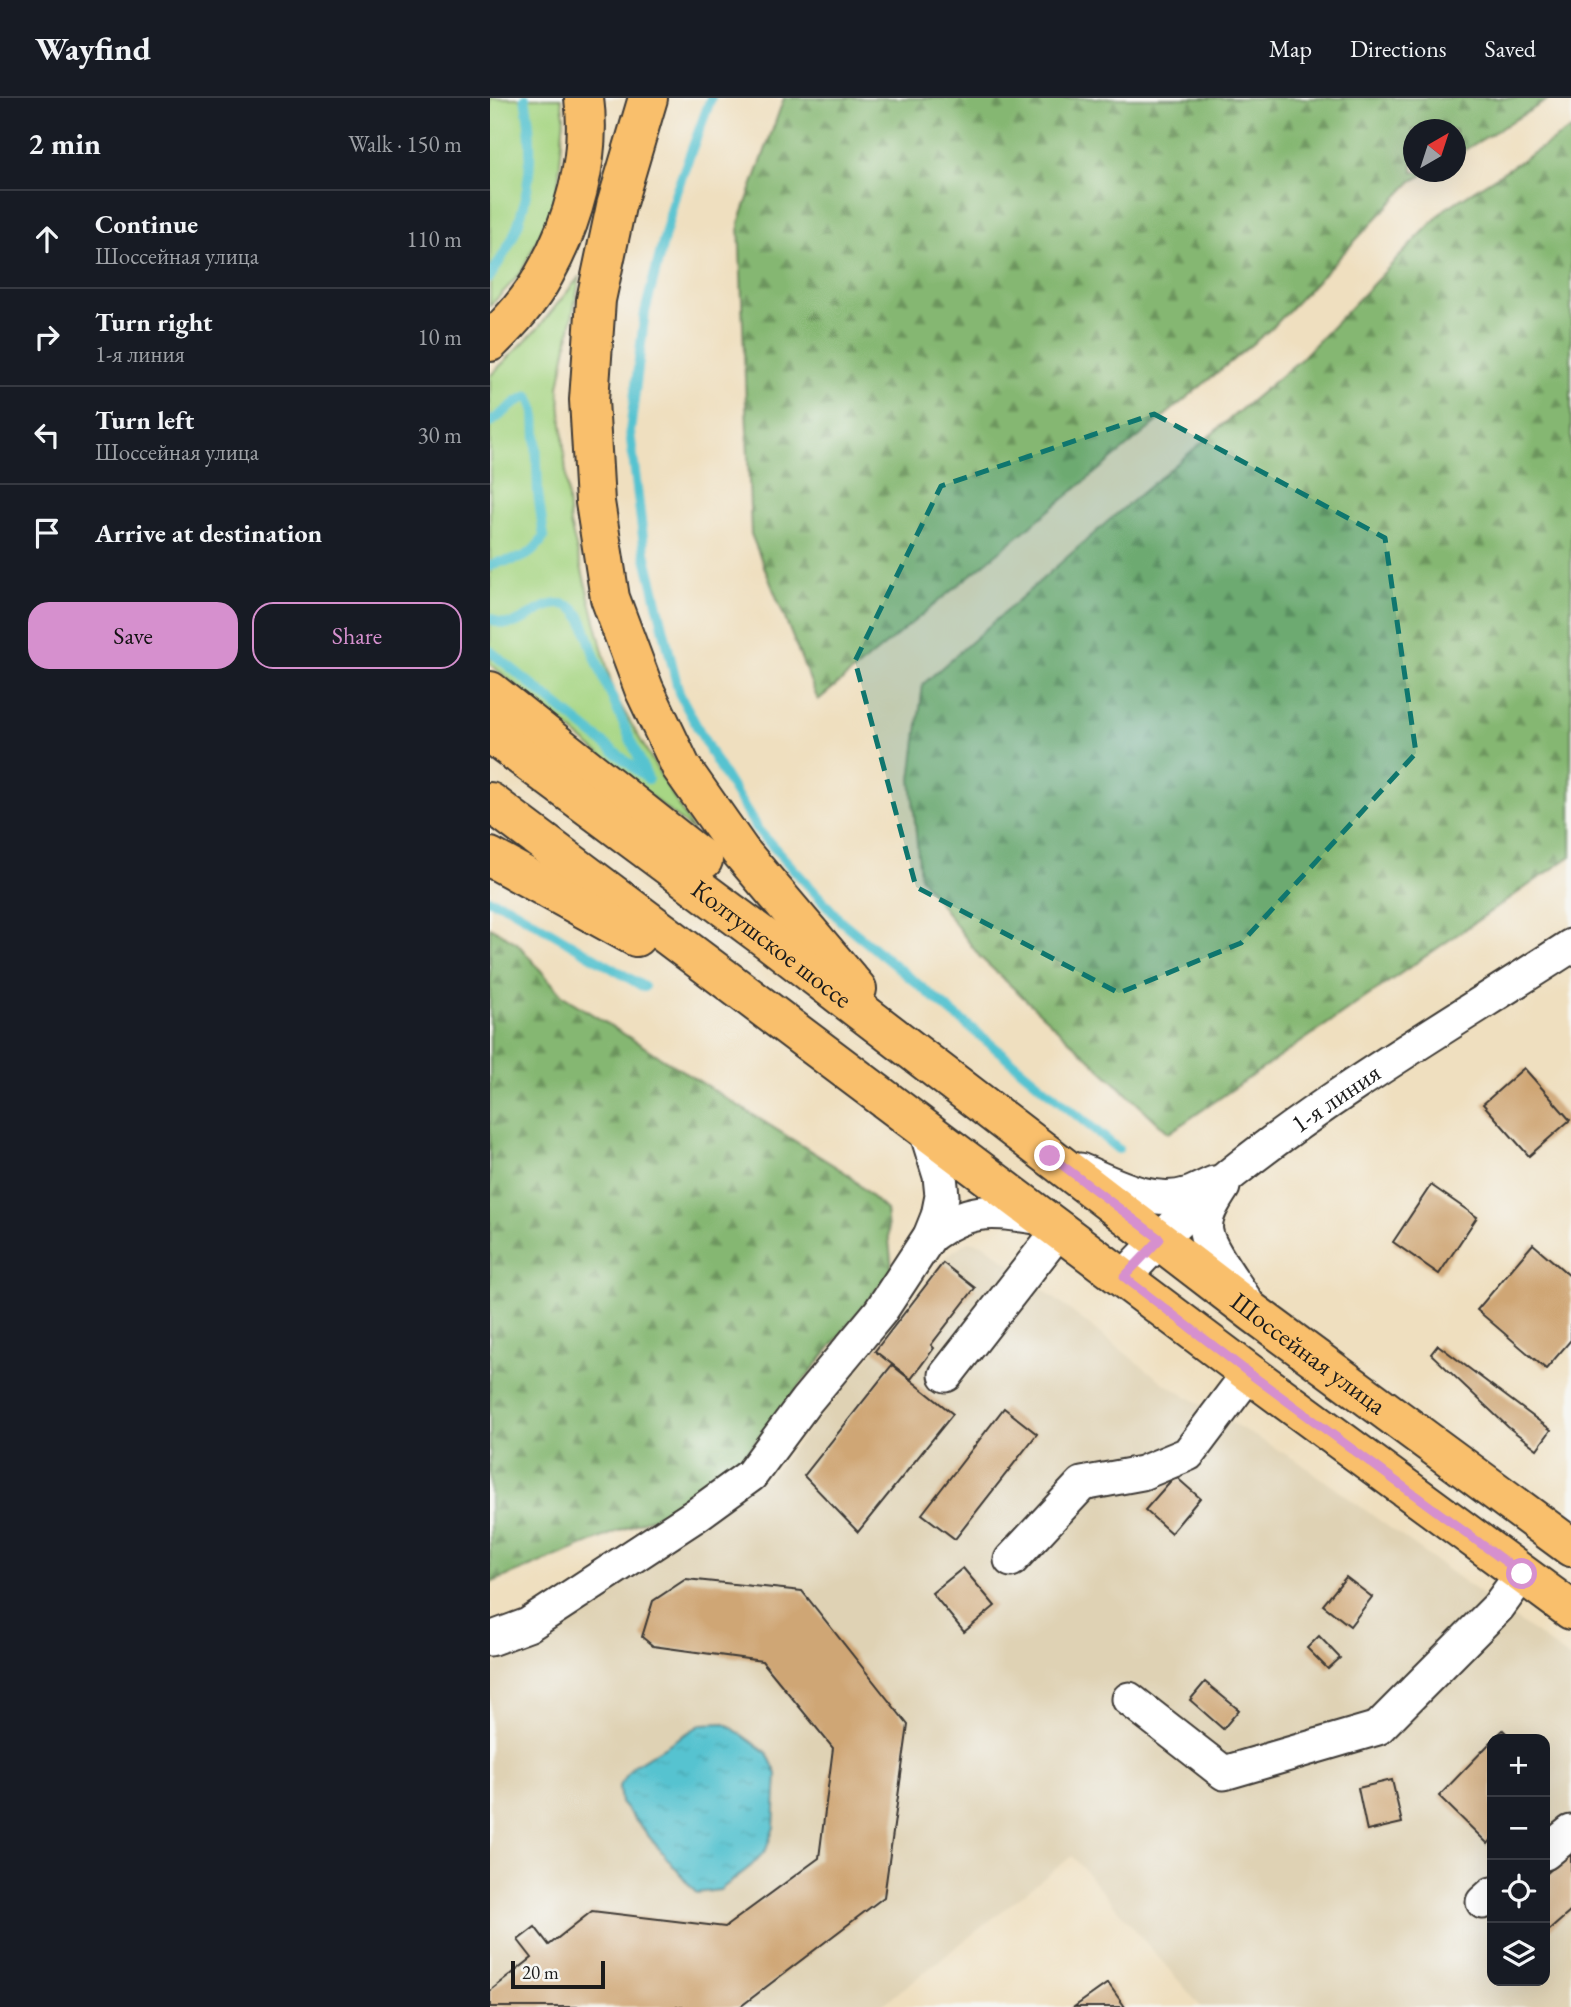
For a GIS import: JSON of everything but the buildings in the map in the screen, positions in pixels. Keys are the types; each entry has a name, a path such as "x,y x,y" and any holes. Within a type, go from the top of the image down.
{"main road":[{"path":"490,342 516,315 544,276 563,233 584,153 584,98"},
{"path":"648,98 616,206 596,300 594,325 589,400 595,502 610,598 644,689 681,767 740,851 906,1046"},
{"path":"490,691 719,873 768,940"},
{"name":"Колтушское шоссе","path":"490,733 1054,1158"},
{"path":"490,802 749,999 1041,1215"},
{"path":"490,834 749,999"},
{"path":"490,857 749,999"},
{"name":"Шоссейная улица","path":"1054,1158 1255,1314 1571,1547"},
{"name":"Шоссейная улица","path":"1041,1215 1249,1373 1571,1609"}],"street":[{"name":"1-я линия","path":"1124,1277 1160,1239 1229,1176 1294,1126 1571,946"},
{"path":"490,1639 528,1625 696,1515 751,1475 806,1401 880,1312 930,1236 942,1196 940,1175 925,1128"},
{"path":"1054,1158 1132,1191 1160,1198 1188,1194 1229,1176"},
{"path":"1229,1176 1209,1209 1205,1232 1216,1255 1255,1314"},
{"path":"930,1236 957,1219 988,1211 1041,1215 946,1375"},
{"path":"1011,1560 1082,1485 1142,1473 1188,1454 1249,1373"},
{"path":"1129,1699 1224,1773 1378,1728 1498,1607 1522,1574"},
{"path":"1550,1849 1571,1832"}],"highlighted area":[{"path":"1154,414 1385,538 1416,753 1241,943 1119,993 916,887 855,661 941,486"}],"shaded area":[{"path":"968,1241 984,1244 1164,1383 1299,1462 1571,1659 1571,2007 1201,2007 1072,1856 880,2007 490,2007 490,1668 773,1472 861,1367 945,1257"}],"green space":[{"path":"490,98 561,98 564,116 557,199 521,273 490,306"},
{"path":"784,98 1551,98 1466,149 1466,119 1403,119 1403,182 1411,182 1273,327 818,700 751,534 739,223"},
{"path":"1571,129 1571,856 1169,1133 980,957 920,877 911,779 923,684 1107,522 1301,359 1445,209"},
{"path":"580,276 559,387 570,524 614,694 693,831 490,664 490,376 539,327"},
{"path":"490,927 517,943 563,996 846,1173 886,1210 892,1270 715,1492 490,1583"}],"water":[{"path":"725,1723 767,1753 777,1774 774,1827 766,1850 751,1866 720,1890 696,1893 621,1803 619,1786 633,1766 702,1724"}],"waterway":[{"path":"490,277 512,239 524,205 530,151 525,98"},
{"path":"711,98 676,192 645,312 630,432 645,553 679,693 715,760 758,830 841,921 1118,1149"},
{"path":"490,423 518,401 529,396 535,411 538,493 544,537 533,551 524,556 490,566"},
{"path":"490,618 509,624 550,605 563,604 575,610 583,623 648,779 490,651"},
{"path":"490,900 507,906 644,987"}],"route":[{"path":"1050,1156 1160,1239 1124,1277 1249,1373 1522,1574"}]}
